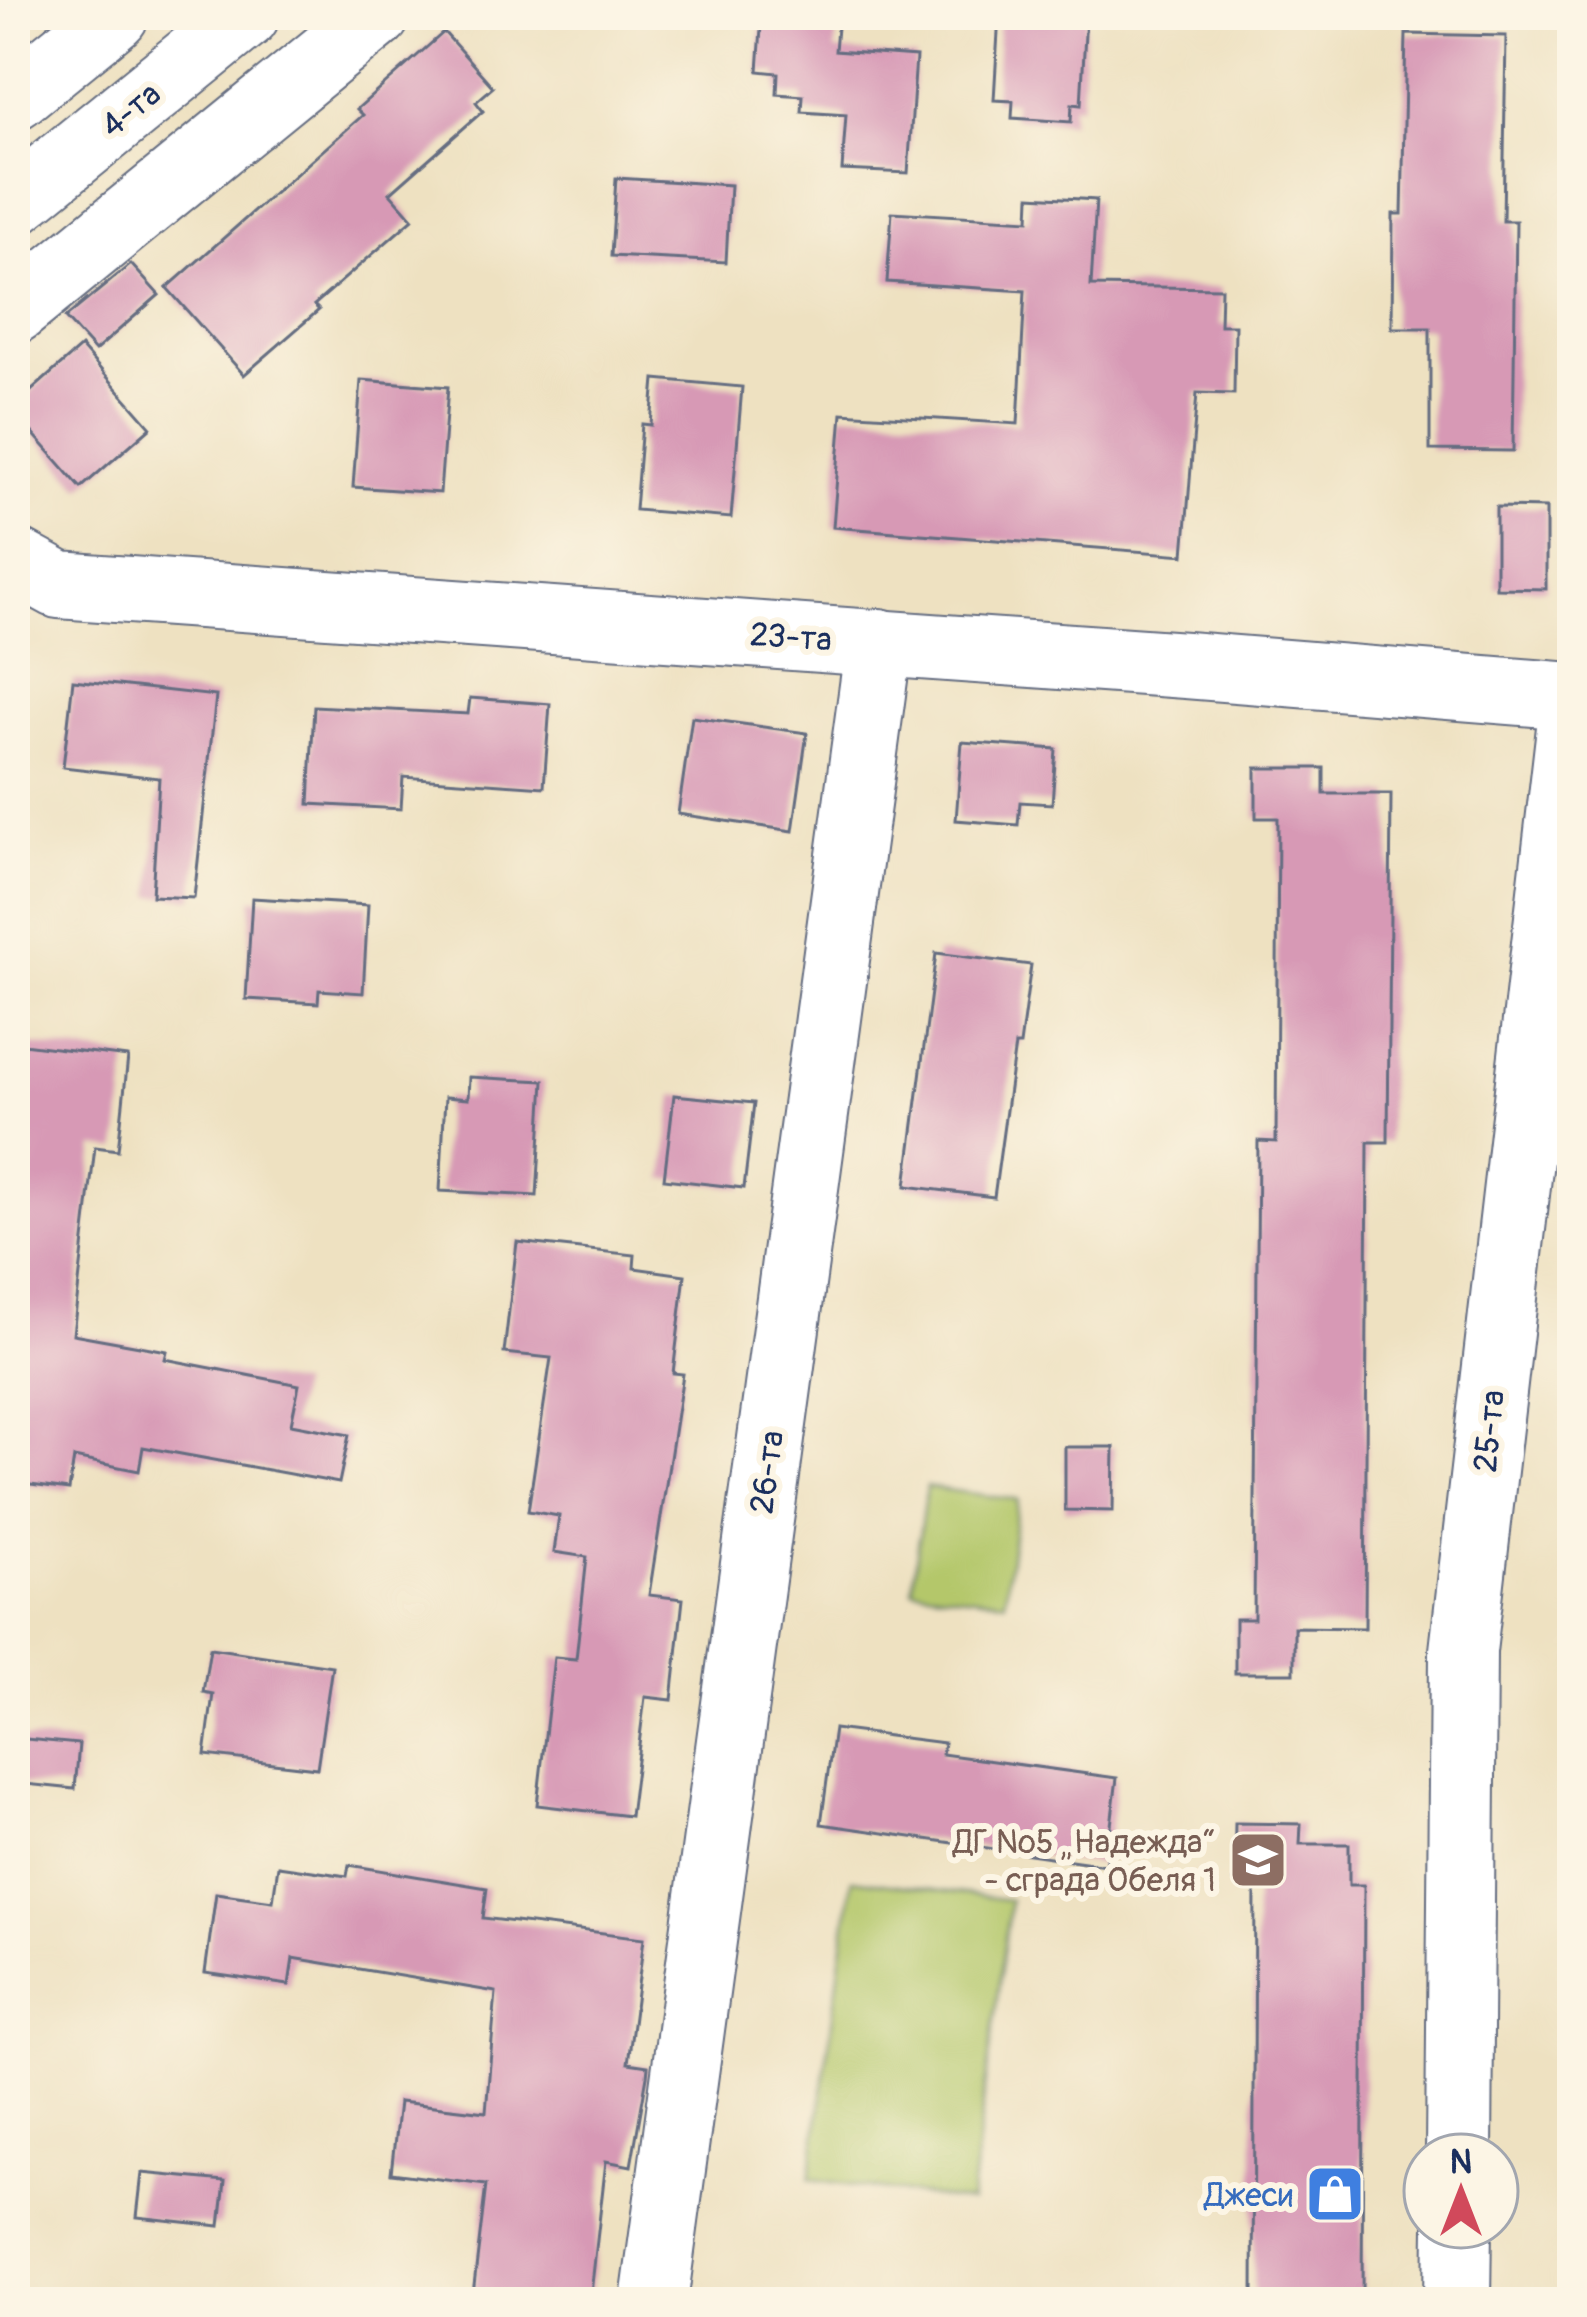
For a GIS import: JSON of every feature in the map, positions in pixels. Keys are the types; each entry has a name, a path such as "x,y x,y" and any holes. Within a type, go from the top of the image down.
{"street":[{"path":"15,96 115,15"},
{"name":"4-та","path":"15,202 246,15"},
{"path":"15,310 377,15"},
{"name":"23-та","path":"15,560 59,585 1572,696"},
{"name":"26-та","path":"654,2302 879,642"},
{"name":"25-та","path":"1459,2131 1463,1651 1572,711"},
{"path":"1457,2302 1458,2251"}],"green space":[{"path":"926,1487 1018,1500 1004,1601 912,1589"},
{"path":"852,1879 1010,1900 970,2202 810,2180"}],"building":[{"path":"762,15 838,15 835,51 916,57 908,173 842,170 846,115 802,112 803,96 777,94 778,73 758,71"},
{"path":"999,15 1086,15 1081,105 1072,104 1071,122 1012,118 1013,101 994,100"},
{"path":"444,32 493,87 476,102 483,111 390,193 413,219 314,305 319,310 244,375 167,288 363,115 357,109"},
{"path":"1406,34 1506,36 1503,221 1516,221 1513,451 1430,450 1430,328 1392,328 1393,214 1402,214"},
{"path":"616,178 730,185 726,262 611,256"},
{"path":"1030,196 1096,200 1091,286 1221,288 1220,325 1235,325 1234,394 1197,393 1184,555 833,527 842,413 1018,424 1025,291 887,282 892,212 1029,220"},
{"path":"131,264 159,295 95,351 65,318"},
{"path":"81,347 151,427 81,488 15,413 15,405"},
{"path":"655,379 742,387 731,518 635,510 642,424 651,425"},
{"path":"361,380 448,387 440,493 353,487"},
{"path":"1496,507 1546,508 1546,589 1496,588"},
{"path":"73,680 216,696 194,898 152,896 159,778 63,767"},
{"path":"470,698 550,704 544,787 403,777 401,809 309,804 314,706 468,714"},
{"path":"692,717 807,733 793,831 678,814"},
{"path":"962,742 1056,749 1052,804 1020,802 1018,825 956,820"},
{"path":"1256,768 1324,768 1324,794 1391,794 1388,1142 1368,1142 1365,1628 1294,1627 1294,1673 1235,1673 1235,1619 1254,1619 1258,1141 1276,1142 1278,818 1256,818"},
{"path":"252,898 368,905 363,993 319,990 318,1003 246,999"},
{"path":"936,953 1031,965 994,1197 906,1186"},
{"path":"15,1043 128,1057 118,1150 95,1147 73,1334 167,1351 165,1359 299,1385 291,1424 349,1435 339,1483 143,1447 139,1471 74,1458 69,1490 15,1483"},
{"path":"469,1077 544,1081 537,1196 440,1191 445,1097 468,1099"},
{"path":"674,1095 754,1103 744,1188 664,1179"},
{"path":"517,1242 635,1255 634,1268 685,1275 673,1373 683,1374 649,1595 683,1599 672,1700 645,1697 630,1816 537,1805 554,1657 576,1659 587,1557 554,1552 559,1516 528,1511 551,1358 504,1353"},
{"path":"1065,1447 1114,1447 1113,1511 1065,1510"},
{"path":"210,1648 332,1666 317,1768 205,1755 213,1694 203,1692"},
{"path":"834,1729 944,1743 942,1754 1117,1778 1106,1865 821,1824"},
{"path":"15,1738 79,1744 75,1789 15,1783"},
{"path":"1235,1823 1301,1824 1300,1844 1349,1844 1349,1885 1364,1885 1362,2302 1253,2302 1255,1881 1234,1881"},
{"path":"349,1865 487,1888 483,1918 644,1938 628,2063 648,2066 647,2076 631,2166 606,2161 590,2302 472,2302 486,2185 391,2173 399,2102 486,2112 496,1992 293,1958 289,1985 205,1973 216,1893 273,1901 278,1866 347,1876"},
{"path":"142,2173 225,2181 220,2226 137,2217"}],"place":[{"name":"ДГ №5 „Надежда“ - сграда Обеля 1","path":"1258,1860"},
{"name":"Джеси","path":"1335,2194"}]}
